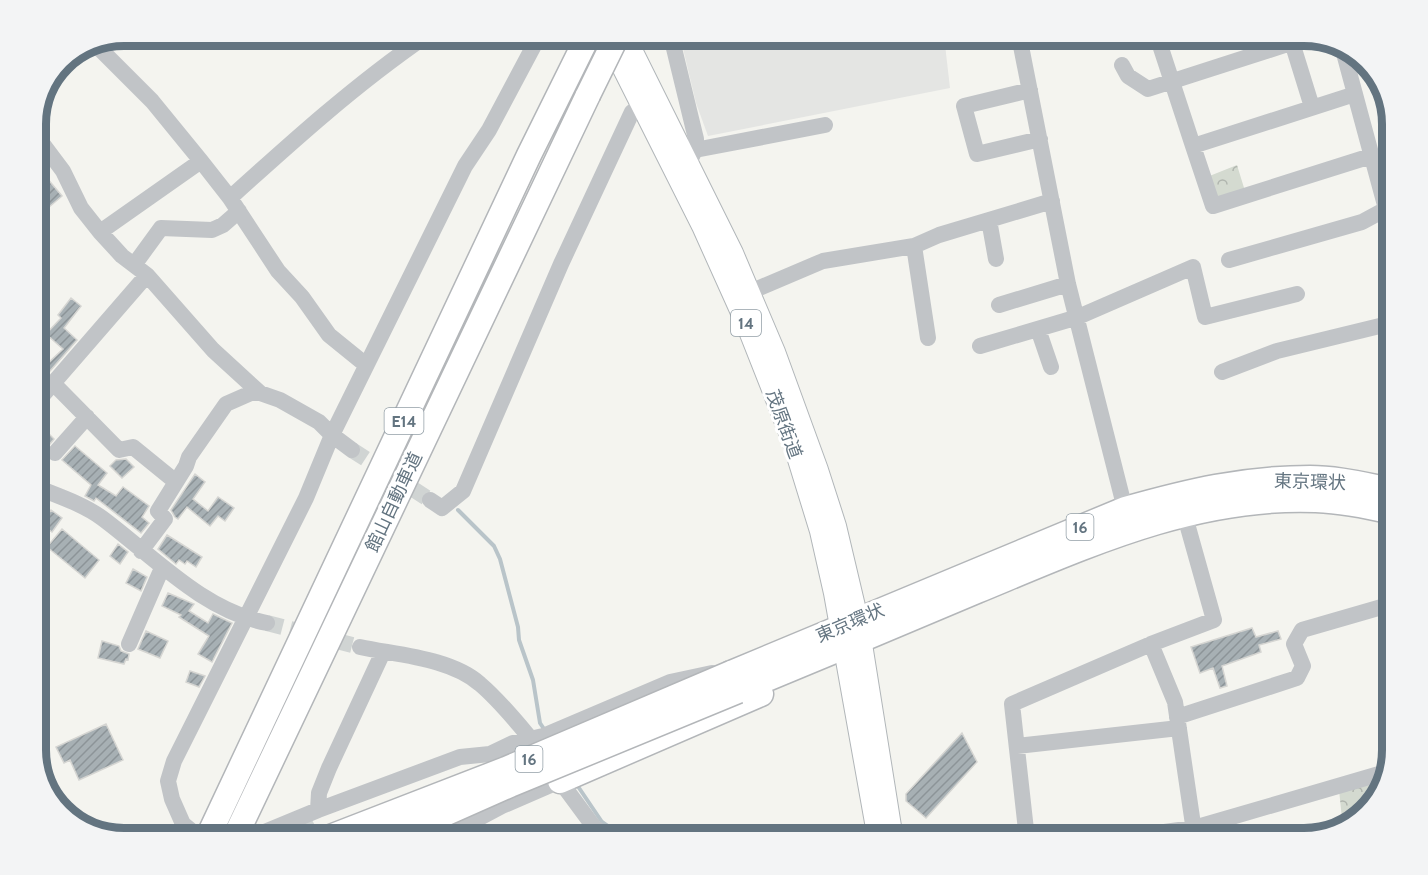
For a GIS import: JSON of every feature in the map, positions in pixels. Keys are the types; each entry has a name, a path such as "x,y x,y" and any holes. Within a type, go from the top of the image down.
{"highway":[{"name":"館山自動車道","path":"212,828 583,46"},
{"name":"館山自動車道","path":"239,828 612,46"},
{"name":"東京環状","path":"848,636 1125,509 1173,495 1240,481 1312,478 1382,488"},
{"name":"東京環状","path":"353,828 735,682 848,636 1110,537 1184,513 1239,503 1275,500 1316,500 1382,510"},
{"name":"16","path":"560,781 801,677 848,636"},
{"name":"東京環状","path":"413,828 735,682"}],"main road":[{"name":"茂原街道","path":"611,46 702,226 747,326 792,440 820,531 848,636 891,828"},
{"name":"茂原街道","path":"631,46 692,157 750,292 775,352 836,526 848,636 876,828"}],"street":[{"path":"47,390 141,270 161,228 212,230 223,225 234,204 308,128 368,78 412,46"},
{"path":"188,828 183,824 172,799 168,781 174,761 247,619 306,498 332,435 465,166 489,130 534,46"},
{"path":"673,46 696,140 692,157 678,182"},
{"path":"1021,46 1068,284 1125,509"},
{"path":"1160,46 1214,206 1371,156"},
{"path":"1122,65 1128,76 1148,89 1274,46"},
{"path":"1293,46 1312,107"},
{"path":"101,50 152,101 201,161 234,204 278,272 302,297 329,334 366,365"},
{"path":"1346,59 1371,156 1381,176"},
{"path":"1030,90 964,106 977,154 1040,139"},
{"path":"1193,146 1355,94"},
{"path":"430,500 442,508 463,491 561,264 632,112 641,105"},
{"path":"692,157 825,125"},
{"path":"47,150 63,171 81,208 100,232 122,256 141,270 213,350 260,393"},
{"path":"100,232 201,161"},
{"path":"750,292 823,261 914,246 939,235 1052,201"},
{"path":"1229,260 1362,222 1381,212"},
{"path":"989,220 996,260"},
{"path":"914,246 928,338"},
{"path":"980,346 1078,317 1193,267 1205,316 1297,294"},
{"path":"999,305 1068,284"},
{"path":"1222,372 1277,351 1381,326"},
{"path":"1038,329 1051,368"},
{"path":"53,383 119,450 133,447 176,483"},
{"path":"141,551 165,519 158,511 186,466 189,457 226,404 251,393 260,393 280,400 319,422 352,450"},
{"path":"55,453 87,417"},
{"path":"47,492 102,518 162,568 218,604 247,619 267,623"},
{"path":"1026,828 1012,704 1151,644 1214,620 1184,513"},
{"path":"129,644 162,568"},
{"path":"1017,746 1178,723 1297,678 1303,666 1294,644 1302,630 1382,607"},
{"path":"1151,644 1175,702 1193,828"},
{"path":"360,647 434,662 463,672 479,682 531,739"},
{"path":"318,810 319,793 328,768 383,652"},
{"path":"274,828 460,757 490,754 513,743 543,736 670,682 710,672 735,682"},
{"path":"1210,828 1378,775"},
{"path":"461,828 502,806 560,781 595,828"}],"shaded area":[{"path":"682,46 945,46 950,88 708,136 696,103"}],"green space":[{"path":"1237,165 1245,191 1223,199 1214,194 1207,177"},
{"path":"1376,779 1359,806 1342,818 1339,790"}],"building":[{"path":"47,178 62,196 49,207 47,205"},
{"path":"71,298 81,306 64,328 77,340 47,374 47,364 63,349 47,335 61,318 58,315"},
{"path":"47,432 54,439 47,448"},
{"path":"75,446 107,473 98,485 116,496 123,487 149,506 142,517 149,523 141,533 96,498 94,501 85,496 91,485 62,460"},
{"path":"126,459 134,467 122,478 110,466 116,460"},
{"path":"195,474 205,482 193,499 208,511 218,497 234,508 225,521 218,516 210,526 187,507 178,519 175,517 171,510"},
{"path":"51,510 62,518 52,532 47,528 47,516"},
{"path":"62,529 99,560 85,578 47,547"},
{"path":"167,535 202,557 196,567 187,561 185,564 179,560 176,564 158,549"},
{"path":"118,544 128,552 120,564 110,556"},
{"path":"133,569 147,577 141,591 126,583"},
{"path":"168,593 194,604 189,611 208,623 213,614 232,623 212,662 198,654 209,636 179,617 181,615 162,606"},
{"path":"1252,628 1256,637 1278,631 1281,639 1259,645 1261,652 1222,666 1227,686 1220,688 1213,668 1200,673 1191,647"},
{"path":"146,631 168,641 160,658 138,649"},
{"path":"102,641 119,646 121,651 129,654 128,660 126,659 124,664 98,658"},
{"path":"190,671 205,676 199,687 186,682"},
{"path":"106,724 123,760 79,780 70,760 64,763 56,747"},
{"path":"962,733 977,762 926,818 906,801 906,794"}],"waterway":[{"path":"458,510 494,546 500,559 518,627 519,640 533,680 540,723 544,729"},
{"path":"575,782 602,822 610,828"}],"tunnel":[{"path":"352,450 430,500"},
{"path":"267,623 360,647"},
{"path":"302,818 307,828"}]}
